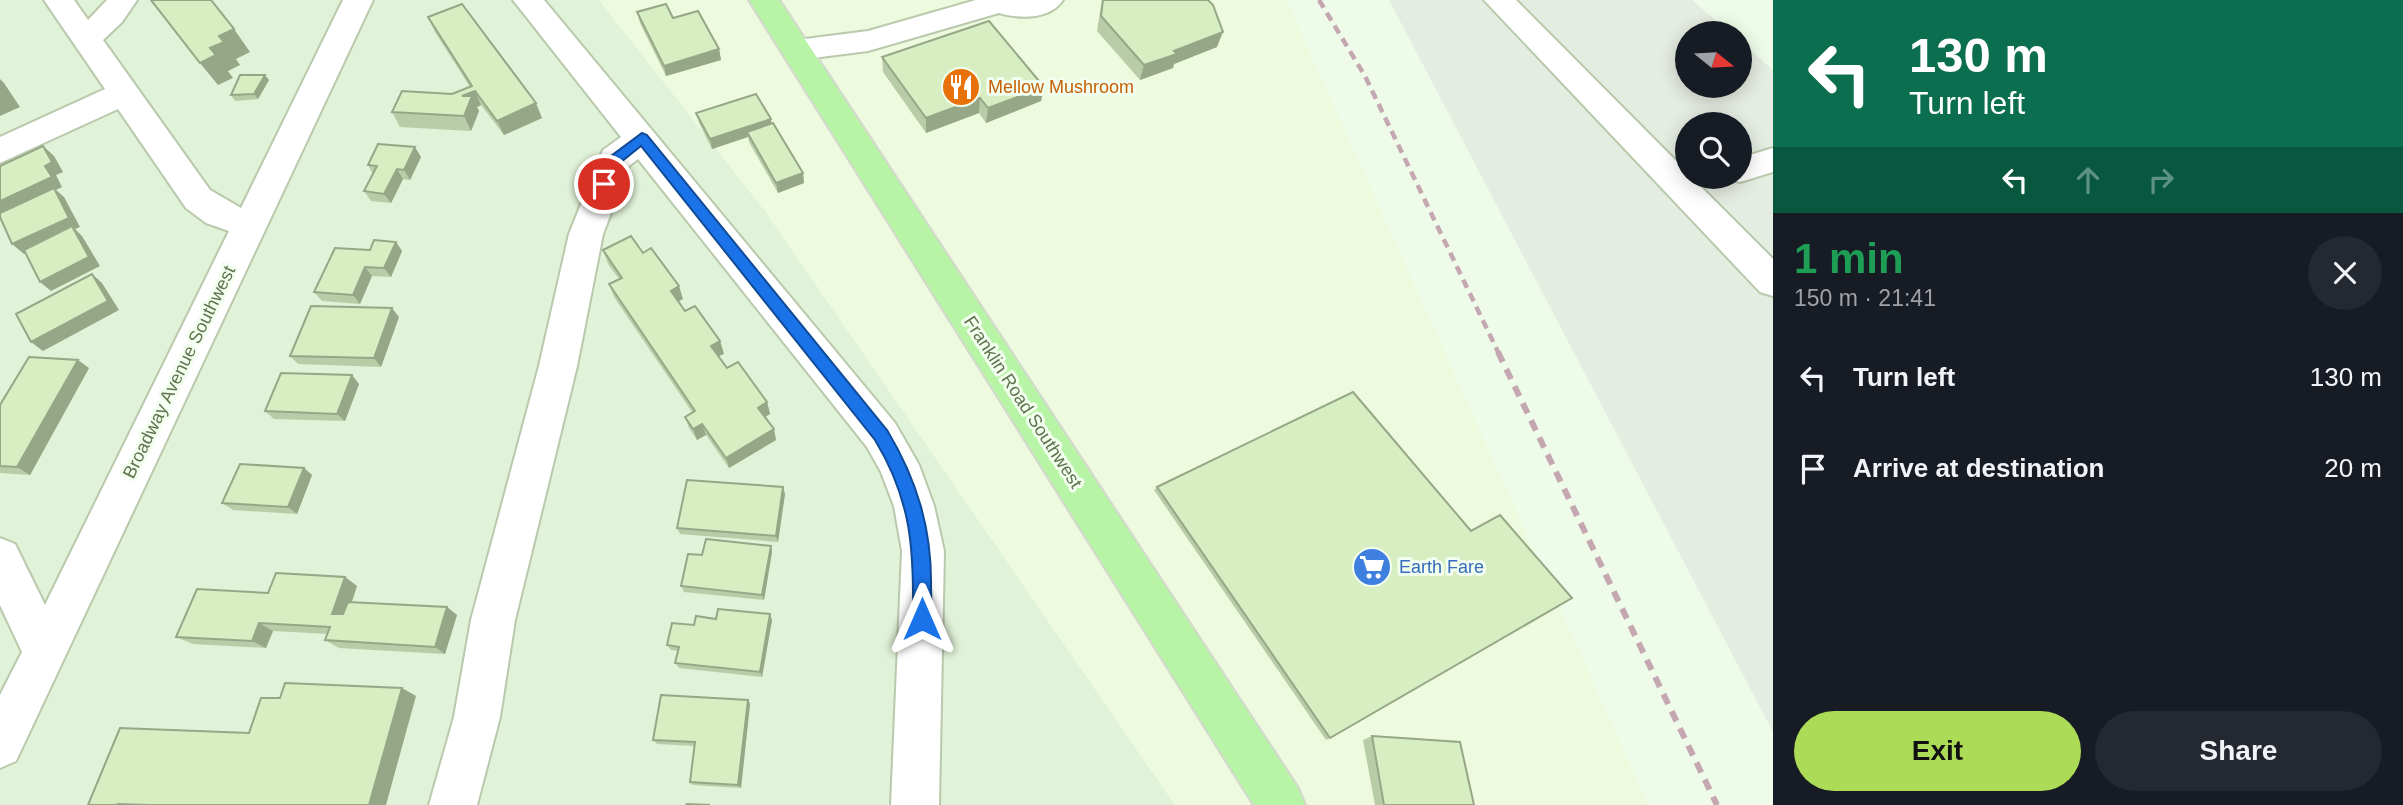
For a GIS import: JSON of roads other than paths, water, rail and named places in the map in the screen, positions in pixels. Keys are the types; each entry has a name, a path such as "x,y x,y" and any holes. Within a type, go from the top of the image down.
{"main road":[{"name":"Franklin Road Southwest","path":"764,0 1281,805"}],"street":[{"path":"60,0 198,200 218,214 251,225"},
{"path":"87,37 112,15 122,0"},
{"name":"Broadway Avenue Southwest","path":"0,745 358,0"},
{"path":"528,0 881,435 899,464 914,506 923,551 915,805"},
{"path":"797,50 847,25 924,0"},
{"path":"797,50 868,41 998,1 1027,8 1048,0"},
{"path":"1499,0 1675,177"},
{"path":"0,151 124,93"},
{"path":"453,805 477,717 493,621 558,366 586,234 615,159 642,138"},
{"path":"1752,166 1773,160"},
{"path":"1687,189 1773,282"},
{"path":"0,558 44,651"}],"railway":[{"path":"1319,0 1365,76 1499,354"},
{"path":"1498,352 1717,805"}],"place":[{"name":"Mellow Mushroom","path":"961,87"},
{"name":"Earth Fare","path":"1372,567"}]}
